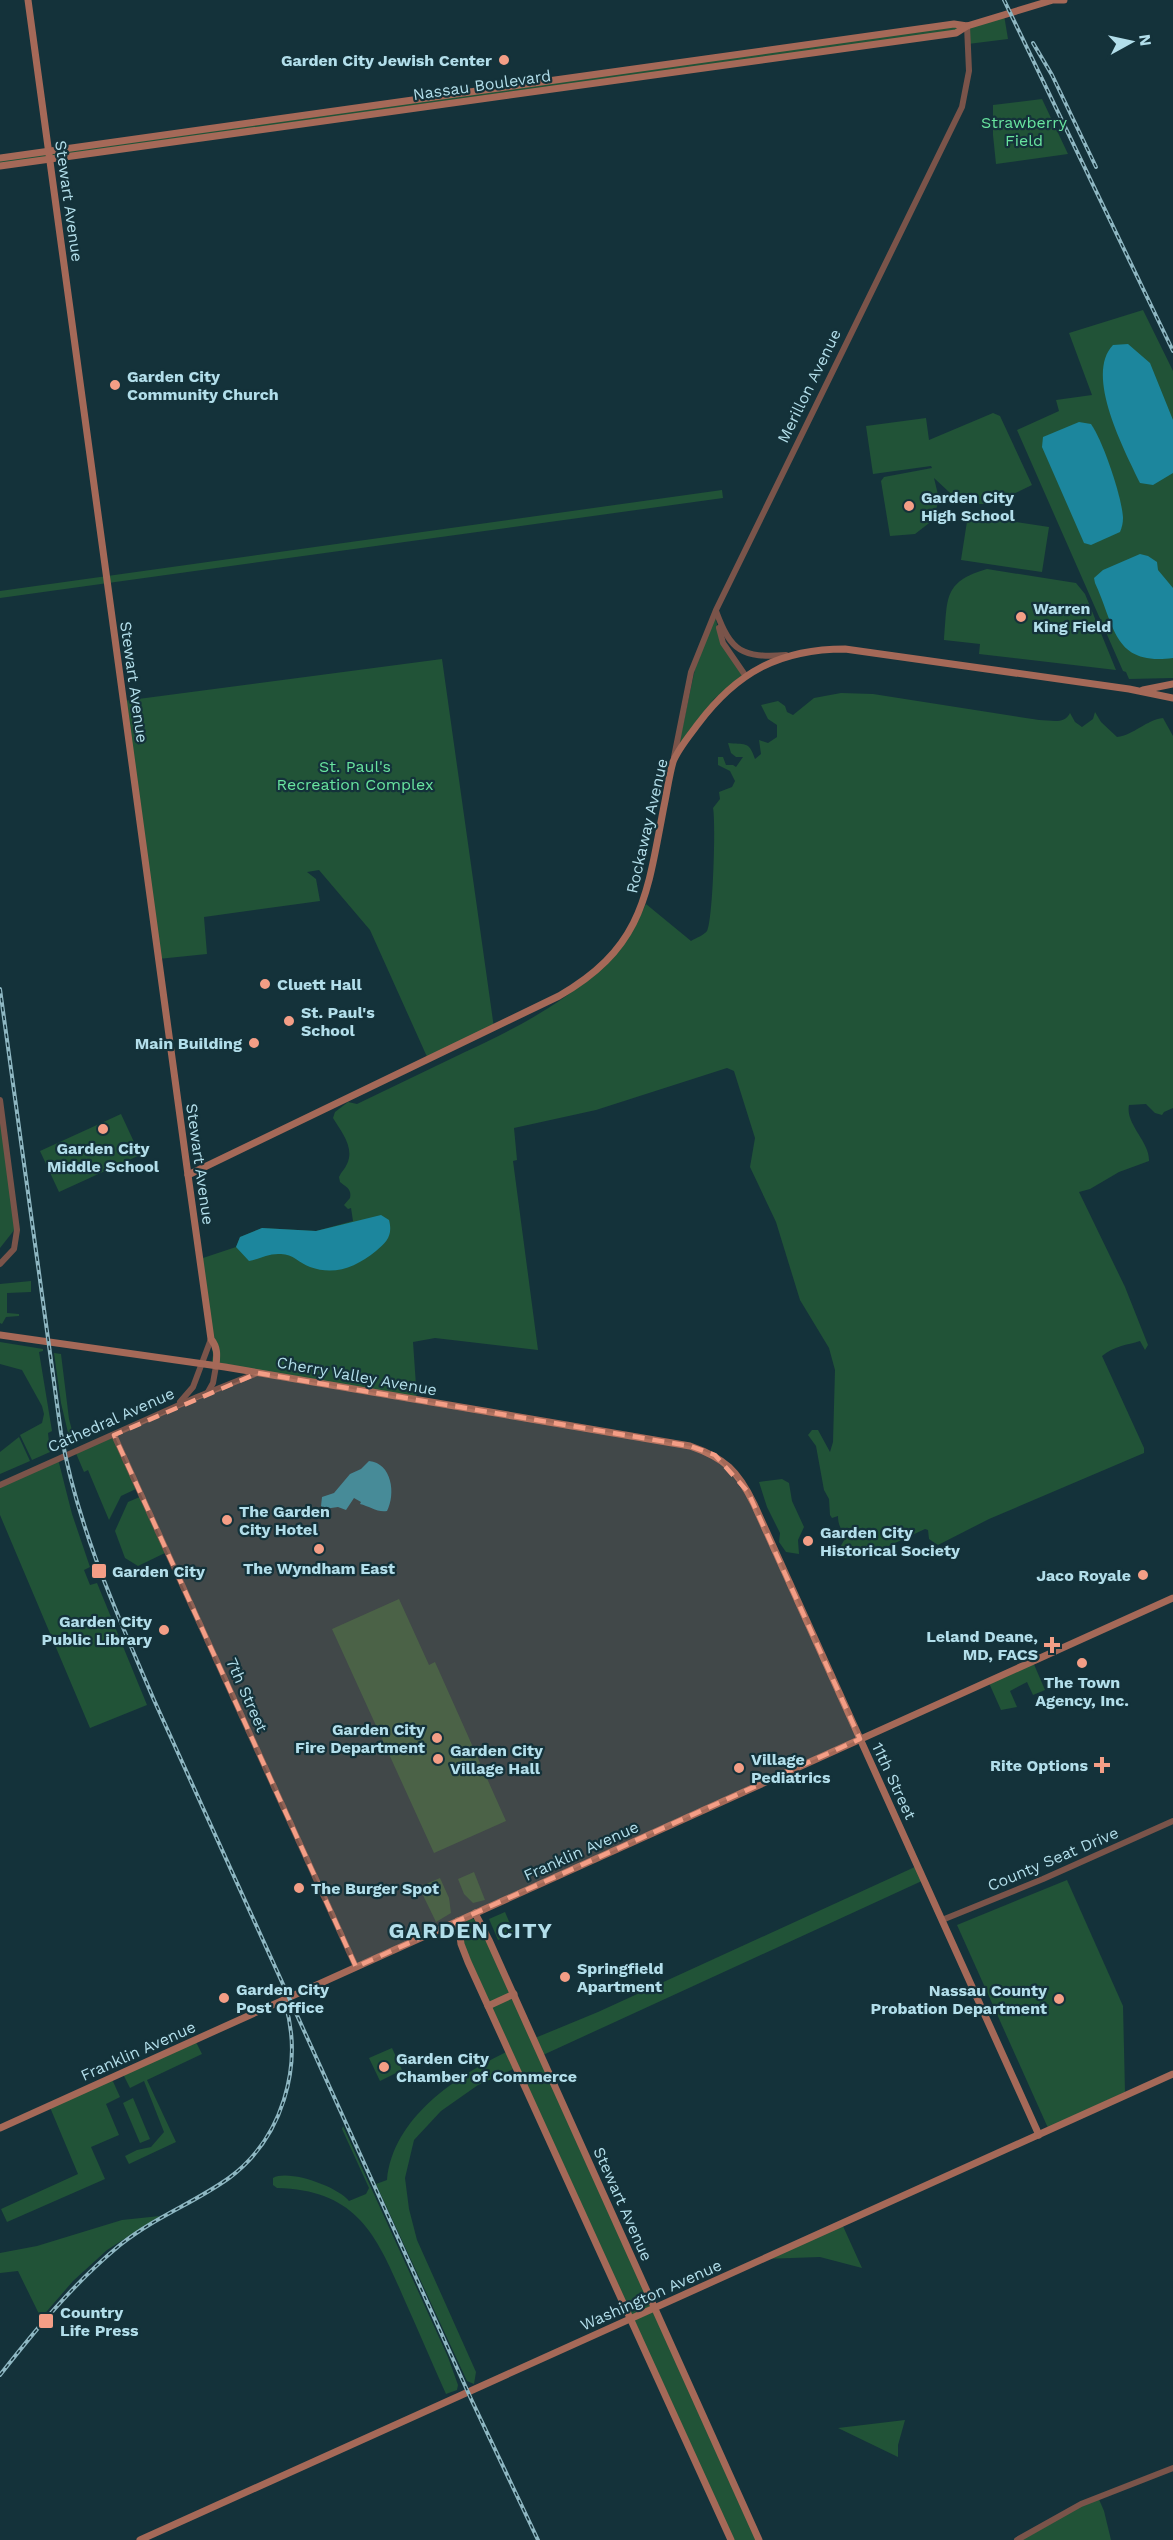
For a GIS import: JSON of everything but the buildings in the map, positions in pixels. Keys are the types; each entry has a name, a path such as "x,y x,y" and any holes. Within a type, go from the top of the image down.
{"main road":[{"name":"Stewart Avenue","path":"28,0 188,1175 211,1339 217,1348 216,1366"},
{"name":"Nassau Boulevard","path":"0,166 49,155 954,24 967,26 1053,0 1065,0"},
{"name":"Nassau Boulevard","path":"0,158 49,155"},
{"name":"Rockaway Avenue","path":"188,1175 548,1002 587,978 623,941 642,906 650,881 674,760 713,705 745,675 757,668 791,655 824,649 845,649 1173,697"},
{"name":"Rockaway Avenue","path":"1136,690 1173,684"},
{"name":"Cherry Valley Avenue","path":"0,1335 216,1366 690,1446 708,1452"},
{"name":"11th Street","path":"708,1452 731,1467 748,1492 1039,2135"},
{"name":"Franklin Avenue","path":"0,2128 1173,1598"},
{"name":"Stewart Avenue","path":"475,1913 514,1994 759,2540"},
{"path":"458,1921 463,1952 731,2540"},
{"path":"488,2006 514,1994"},
{"name":"Washington Avenue","path":"140,2540 1173,2074"}],"street":[{"name":"Merillon Avenue","path":"674,760 691,672 716,610 962,107 969,71 967,26"},
{"path":"716,610 728,640 742,652 758,656 791,655"},
{"path":"716,610 723,643 745,675"},
{"path":"0,1100 17,1230 14,1249 0,1264"},
{"path":"173,1408 194,1387 211,1339"},
{"path":"208,1392 213,1383 216,1366"},
{"name":"Cathedral Avenue","path":"0,1485 208,1392 258,1373"},
{"name":"7th Street","path":"114,1435 356,1967"},
{"name":"County Seat Drive","path":"942,1920 1043,1880 1173,1821"},
{"path":"1017,2540 1081,2504 1173,2468"}],"highlighted area":[{"path":"258,1373 690,1446 715,1455 748,1492 860,1739 356,1967 114,1435"}],"green space":[{"path":"1004,15 1008,39 968,44 967,26"},
{"path":"945,26 963,27 956,33 0,166 0,158"},
{"name":"Strawberry Field","path":"1042,99 1068,154 996,164 993,105"},
{"path":"1143,310 1173,371 1173,678 1129,679 1123,671 1017,430 1059,411 1056,400 1092,395 1069,333"},
{"path":"993,413 1000,416 1032,485 993,504 962,504 934,478 939,499 933,520 915,534 890,536 881,481 884,477 932,468 931,466 873,474 866,426 926,418 929,440"},
{"path":"722,490 723,498 0,598 0,591"},
{"path":"968,515 1049,527 1042,572 961,560"},
{"name":"Warren King Field","path":"987,569 1076,583 1085,594 1116,670 979,654 980,644 944,640 947,603 950,594 962,580"},
{"path":"715,615 719,634 742,675 714,699 678,748 695,669"},
{"name":"St. Paul's Recreation Complex","path":"442,659 494,1028 428,1059 370,930 319,870 307,872 316,879 320,901 204,917 207,954 158,959 123,701"},
{"path":"841,693 873,694 1039,720 1061,720 1070,713 1075,722 1082,727 1093,719 1095,712 1101,722 1117,737 1163,718 1173,736 1173,1108 1162,1115 1155,1113 1146,1104 1129,1105 1131,1119 1146,1147 1149,1161 1119,1172 1090,1189 1079,1192 1125,1287 1148,1345 1145,1350 1140,1341 1116,1348 1102,1356 1144,1448 1144,1453 989,1519 938,1545 929,1539 928,1530 925,1529 865,1557 854,1555 846,1558 837,1555 836,1552 845,1537 838,1516 832,1518 830,1515 829,1499 824,1490 816,1446 808,1435 812,1430 818,1430 830,1452 833,1442 835,1370 829,1348 800,1300 776,1222 750,1167 755,1138 734,1071 727,1068 596,1110 514,1128 517,1160 513,1161 538,1350 435,1338 413,1342 417,1400 211,1365 213,1355 200,1259 236,1247 240,1237 262,1228 316,1231 353,1221 351,1208 348,1209 344,1205 350,1198 350,1192 340,1182 339,1177 347,1164 349,1152 346,1140 333,1118 335,1112 348,1102 357,1104 492,1039 569,994 592,976 612,955 646,904 691,941 706,932 712,891 713,808 720,799 719,792 732,787 735,781 730,771 718,765 718,757 723,757 726,765 736,767 743,757 736,757 731,753 728,743 748,746 755,759 761,754 759,740 768,743 777,737 777,725 768,719 761,705 778,701 785,706 787,712 793,715 814,698"},
{"path":"0,1113 15,1229 0,1248"},
{"path":"121,1114 140,1155 59,1192 40,1151"},
{"path":"31,1281 31,1292 7,1293 7,1313 19,1314 19,1316 6,1317 2,1324 0,1323 0,1284"},
{"path":"0,1342 43,1349 39,1352 52,1431 48,1433 50,1452 32,1460 20,1435 42,1423 44,1414 42,1406 22,1370 0,1364"},
{"path":"54,1353 61,1354 69,1419 74,1438 70,1441 61,1403"},
{"path":"114,1435 138,1488 121,1496 109,1520 88,1470 84,1472 75,1451"},
{"path":"19,1437 30,1461 0,1474 0,1452"},
{"path":"58,1459 72,1514 90,1567 84,1570 90,1585 97,1583 147,1705 90,1728 0,1515 0,1484"},
{"path":"782,1479 789,1483 792,1501 804,1527 798,1540 799,1554 786,1552 779,1542 780,1533 767,1507 759,1482"},
{"path":"142,1496 167,1552 138,1566 125,1558 115,1531 128,1502"},
{"path":"399,1599 429,1665 435,1662 506,1821 434,1853 332,1629"},
{"path":"1033,1662 1045,1690 1033,1695 1027,1682 1010,1691 1017,1707 1001,1710 989,1683"},
{"path":"917,1866 924,1880 543,2055 759,2540 729,2540 516,2068 478,2085 441,2111 414,2140 405,2178 409,2209 417,2240 476,2372 474,2384 467,2381 376,2184 387,2180 392,2157 401,2137 414,2118 449,2086 508,2051 468,1964 460,1924 475,1919 535,2038 598,2012"},
{"path":"474,1872 485,1900 473,1903 464,1894 458,1879"},
{"path":"440,1878 449,1898 451,1913 436,1922 419,1887"},
{"path":"1067,1880 1123,2006 1125,2092 1048,2128 957,1925"},
{"path":"505,1912 514,1933 498,1940 489,1919"},
{"path":"195,2040 202,2054 147,2080 176,2142 129,2164 125,2156 151,2147 164,2132 144,2081 130,2088 122,2072"},
{"path":"392,2048 402,2070 380,2081 369,2058"},
{"path":"111,2077 120,2097 106,2104 119,2135 91,2147 105,2179 7,2222 1,2209 78,2174 49,2105"},
{"path":"133,2098 150,2139 140,2143 123,2103"},
{"path":"343,2126 448,2357 458,2385 457,2390 446,2394 385,2256 361,2221 346,2207 327,2197 305,2191 277,2188 273,2185 273,2178 290,2176 324,2185 349,2201 366,2194 369,2188 342,2129"},
{"path":"160,2216 107,2250 73,2281 41,2318 18,2271 0,2273 0,2253 37,2246 122,2220"},
{"path":"842,2224 862,2268 820,2257 763,2259"},
{"path":"905,2420 898,2445 898,2457 838,2428"},
{"path":"1098,2497 1111,2540 1017,2540"}],"water":[{"path":"1128,344 1150,363 1173,420 1173,473 1153,485 1140,483 1117,433 1105,393 1103,375 1105,358 1113,345"},
{"path":"1079,422 1091,424 1096,432 1116,484 1123,518 1120,532 1091,545 1084,543 1042,447 1043,437"},
{"path":"1140,554 1157,562 1158,570 1173,588 1173,658 1153,659 1138,656 1127,649 1113,628 1095,583 1094,578 1103,570"},
{"path":"381,1215 389,1220 390,1225 390,1234 386,1241 368,1257 337,1270 319,1270 289,1255 281,1254 249,1261 236,1247 240,1237 262,1228 316,1231"},
{"path":"369,1461 383,1467 390,1480 391,1496 387,1511 360,1504 361,1502 354,1498 346,1510 338,1507 324,1509 321,1506 322,1497 334,1493 350,1474 361,1469"}],"railway":[{"path":"1004,0 1173,351"},
{"path":"1033,43 1052,75 1096,167"},
{"path":"0,989 61,1433 68,1468 88,1536 154,1700 472,2401 538,2540"},
{"path":"0,2375 57,2307 120,2245 147,2226 229,2178 263,2143 284,2100 290,2076 292,2051 285,2003"}],"place":[{"name":"Garden City Jewish Center","path":"504,60"},
{"name":"Garden City Community Church","path":"115,385"},
{"name":"Garden City High School","path":"909,506"},
{"name":"Warren King Field","path":"1021,617"},
{"name":"Cluett Hall","path":"265,984"},
{"name":"St. Paul's School","path":"289,1021"},
{"name":"Main Building","path":"254,1043"},
{"name":"Garden City Middle School","path":"103,1129"},
{"name":"The Garden City Hotel","path":"227,1520"},
{"name":"Garden City Historical Society","path":"808,1541"},
{"name":"The Wyndham East","path":"319,1549"},
{"name":"Garden City","path":"99,1571"},
{"name":"Jaco Royale","path":"1143,1575"},
{"name":"Garden City Public Library","path":"164,1630"},
{"name":"Leland Deane, MD, FACS","path":"1052,1645"},
{"name":"The Town Agency, Inc.","path":"1082,1663"},
{"name":"Garden City Fire Department","path":"437,1738"},
{"name":"Garden City Village Hall","path":"438,1759"},
{"name":"Rite Options","path":"1102,1765"},
{"name":"Village Pediatrics","path":"739,1768"},
{"name":"The Burger Spot","path":"299,1888"},
{"name":"Springfield Apartment","path":"565,1977"},
{"name":"Garden City Post Office","path":"224,1998"},
{"name":"Nassau County Probation Department","path":"1059,1999"},
{"name":"Garden City Chamber of Commerce","path":"384,2067"},
{"name":"Country Life Press","path":"46,2321"}],"district":[{"name":"GARDEN CITY","path":"471,1930"}]}
